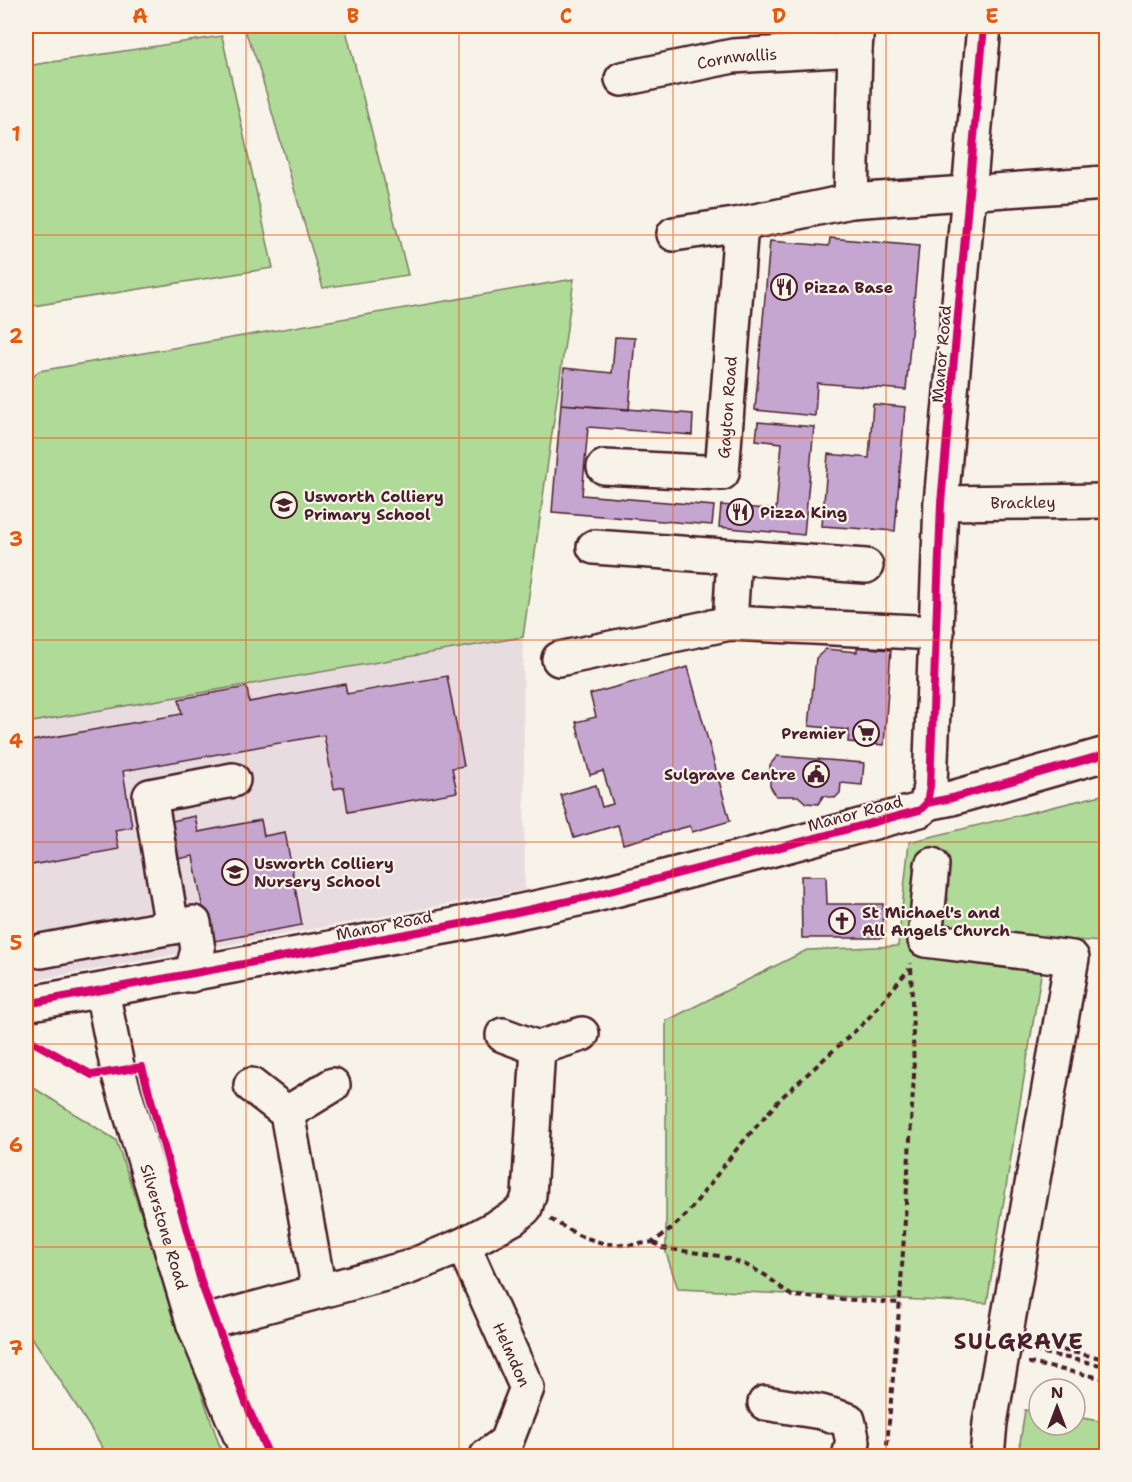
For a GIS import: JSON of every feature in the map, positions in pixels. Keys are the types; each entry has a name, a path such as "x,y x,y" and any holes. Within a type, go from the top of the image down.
{"street":[{"name":"Manor Road","path":"26,1004 466,923 587,897 920,810 927,803 930,786 941,503 984,26"},
{"name":"Cornwallis","path":"622,79 733,56 856,38 851,201"},
{"path":"674,234 741,224 851,201 1107,183"},
{"name":"Gayton Road","path":"604,466 722,473 741,224"},
{"name":"Brackley","path":"941,503 1107,501"},
{"path":"594,548 866,566"},
{"path":"730,623 734,557"},
{"path":"559,659 730,623 937,633"},
{"path":"927,803 1107,754"},
{"path":"172,927 150,796 233,780"},
{"path":"932,865 925,940 1072,958 990,1423 987,1456"},
{"path":"41,951 194,923 198,950 191,975"},
{"name":"Silverstone Road","path":"102,991 118,1071 194,1325 249,1456"},
{"path":"503,1035 537,1048 582,1034"},
{"path":"194,1325 407,1268 463,1245 513,1218 525,1208 529,1195 537,1048"},
{"path":"251,1085 287,1113 320,1291"},
{"path":"287,1113 333,1085"},
{"name":"Helmdon","path":"463,1245 527,1388 506,1442 487,1456"},
{"path":"765,1403 821,1412 848,1420 853,1442 849,1456"}],"path":[{"path":"886,1456 900,1303 914,1075 911,957"},
{"path":"525,1208 580,1236 606,1244 633,1245 653,1242 687,1214 736,1150 781,1098 866,1021 910,969"},
{"path":"653,1242 662,1248 720,1256 746,1265 765,1275 792,1296 900,1303"},
{"path":"1040,1345 1107,1359"},
{"path":"1107,1366 1032,1351 1030,1363 1107,1379"}],"shaded area":[{"name":"Usworth Colliery Primary School","path":"574,279 523,637 525,890 26,982 26,374"}],"green space":[{"path":"243,26 345,26 408,275 323,288 257,61"},
{"path":"222,36 273,268 26,307 26,66"},
{"name":"Usworth Colliery Primary School","path":"574,279 523,637 26,723 26,384 39,371"},
{"path":"1106,794 1106,928 1103,942 1047,938 987,1303 678,1289 666,1253 666,1021 807,950 898,946 909,842"},
{"path":"26,1083 116,1140 223,1456 108,1456 26,1329"},
{"path":"1025,1410 1027,1410 1027,1437 1087,1437 1087,1419 1106,1422 1106,1456 1018,1456"}],"building":[{"path":"830,238 919,246 906,390 817,383 815,416 755,410 770,241 829,246"},
{"path":"615,337 635,338 629,410 561,404 564,368 612,373"},
{"path":"561,404 693,414 692,435 588,427 582,495 714,506 712,525 552,512"},
{"path":"873,404 905,407 895,531 822,526 828,454 869,458"},
{"path":"758,422 814,427 804,535 719,527 721,505 776,510 782,443 756,440"},
{"path":"857,647 891,650 884,745 848,742 849,730 809,726 816,658 826,649 857,652"},
{"path":"688,667 730,821 692,832 690,826 623,844 618,825 574,838 561,795 596,785 602,807 613,804 603,771 590,775 576,722 596,717 590,694"},
{"path":"447,676 464,766 452,768 457,792 348,812 344,787 334,789 324,735 123,771 132,827 115,830 119,849 26,866 26,742 182,714 179,699 247,687 249,702 345,684 347,694"},
{"name":"Sulgrave Centre","path":"777,756 864,763 862,785 841,783 840,793 835,798 823,796 818,804 806,803 798,796 776,796 770,786 770,765"},
{"path":"195,816 198,832 261,820 264,836 285,832 302,925 209,942 193,856 166,861 162,838 175,836 172,821"},
{"name":"St Michael's and All Angels Church","path":"801,876 826,876 827,904 883,904 883,938 802,938"}],"cycle path":[{"path":"26,1004 466,923 587,897 920,810 927,803 930,786 941,503 984,26"},
{"path":"927,803 1106,754"},
{"path":"26,1038 92,1075 142,1067 202,1285 246,1403 269,1456"}],"place":[{"name":"Pizza Base","path":"784,287"},
{"name":"Usworth Colliery Primary School","path":"284,505"},
{"name":"Pizza King","path":"740,512"},
{"name":"Premier","path":"866,733"},
{"name":"Sulgrave Centre","path":"816,774"},
{"name":"Usworth Colliery Nursery School","path":"235,872"},
{"name":"St Michael's and All Angels Church","path":"842,921"}],"district":[{"name":"SULGRAVE","path":"1019,1341"}]}
